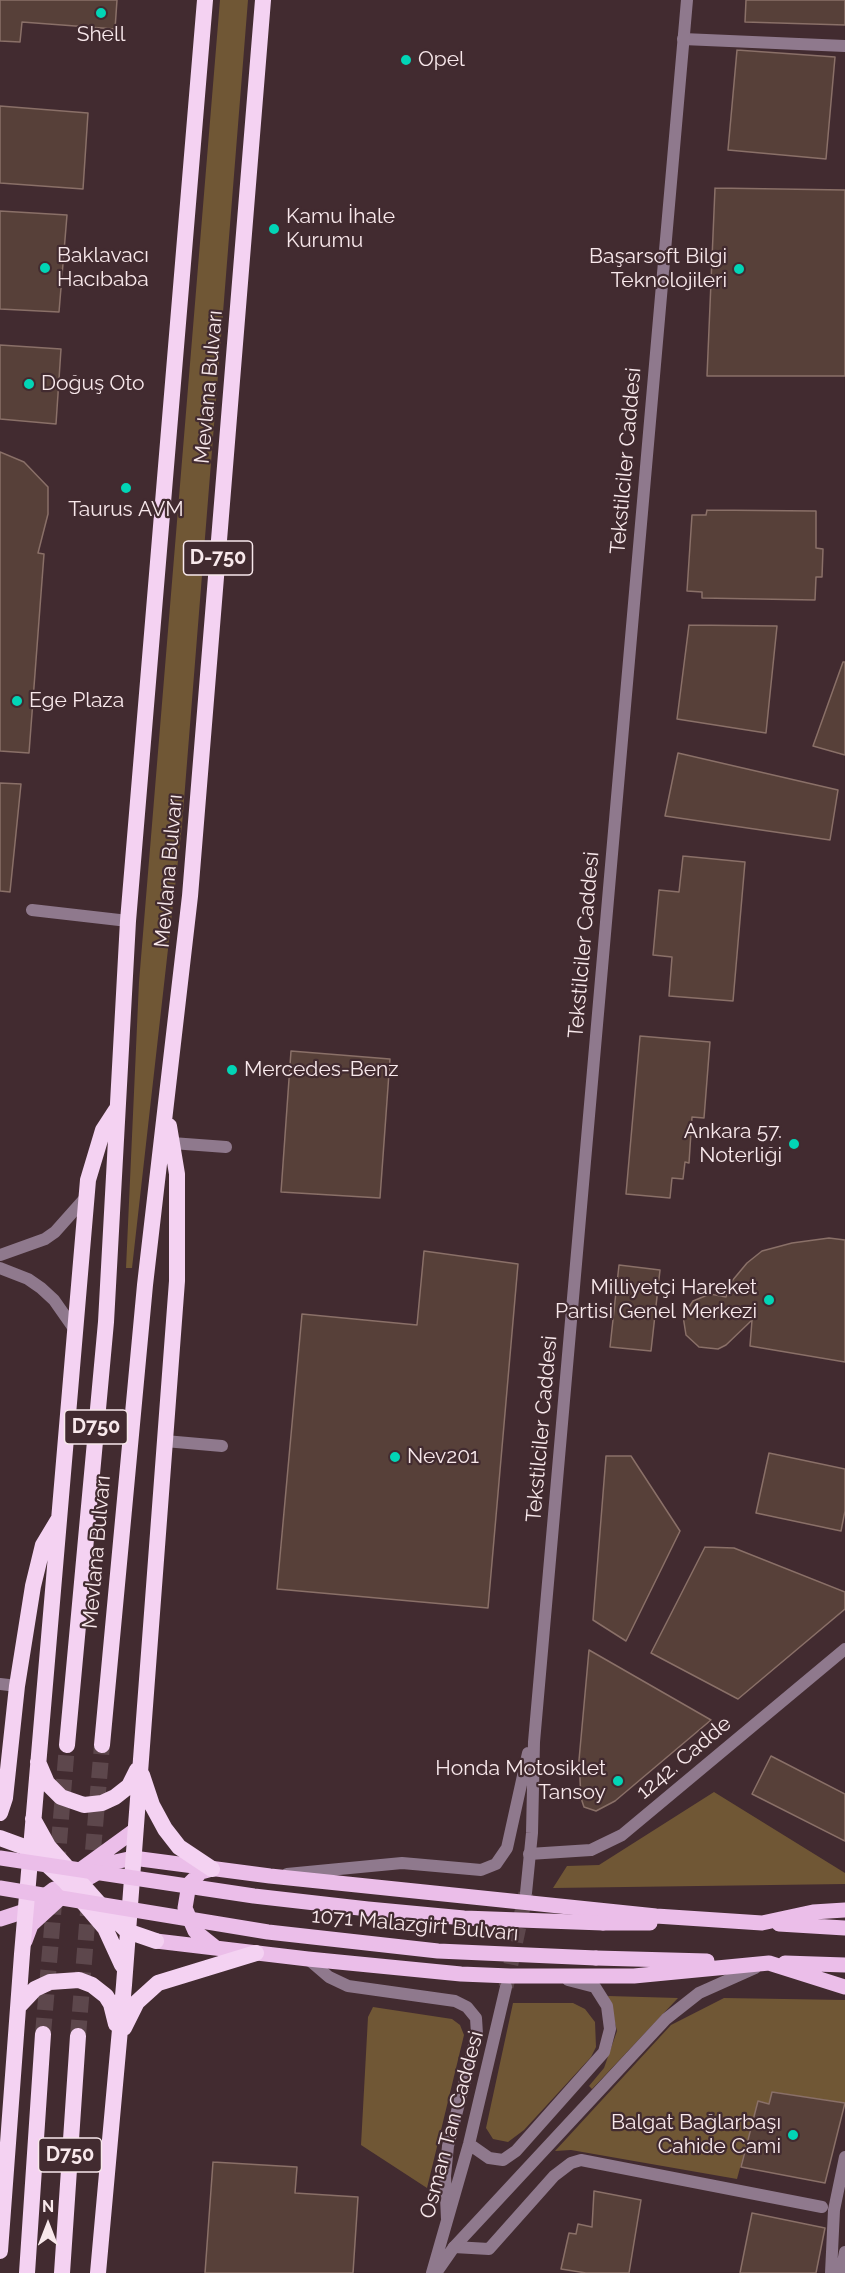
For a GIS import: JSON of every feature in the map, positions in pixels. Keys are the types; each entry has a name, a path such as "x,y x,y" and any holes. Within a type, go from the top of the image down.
{"highway":[{"name":"Mevlana Bulvarı","path":"67,1745 106,1322 128,921 205,0"},
{"name":"Mevlana Bulvarı","path":"102,1746 143,1297 190,896 263,0"},
{"path":"0,2251 6,2099 19,2006 30,1849 87,1196 96,1148 117,1109"},
{"path":"98,2273 124,1972 177,1281 179,1214 172,1143 165,1115"},
{"path":"0,1813 5,1798 17,1686 38,1563 43,1545 60,1517"},
{"path":"38,1761 52,1790 68,1801 84,1805 102,1803 115,1797 129,1786 139,1766"},
{"path":"139,1766 152,1804 165,1829 179,1847 212,1869"},
{"path":"33,1818 48,1846 105,1928 124,1972"},
{"path":"0,1838 30,1849 73,1882 127,1931 156,1941"},
{"path":"118,2043 137,2002 158,1983 256,1953"},
{"path":"19,2006 35,1989 50,1982 70,1979 86,1982 99,1990 111,2004 118,2043"},
{"name":"D750","path":"27,2273 43,2034"},
{"name":"D750","path":"62,2273 78,2036"},
{"path":"0,2077 6,2099"}],"main road":[{"name":"1071 Malazgirt Bulvarı","path":"22,1954 31,1925 73,1882 135,1830"},
{"name":"1071 Malazgirt Bulvarı","path":"0,1858 254,1896 464,1918 603,1923 762,1923"},
{"name":"1071 Malazgirt Bulvarı","path":"0,1919 25,1911 73,1882 106,1866 133,1858 270,1876 656,1917 845,1928"},
{"path":"212,1869 201,1872 189,1884 185,1908 195,1931 216,1948"},
{"name":"1071 Malazgirt Bulvarı","path":"0,1888 268,1932 438,1951 845,1965"},
{"path":"762,1923 813,1912 845,1910"},
{"name":"1071 Malazgirt Bulvarı","path":"156,1941 461,1974 555,1978 634,1976 769,1963"},
{"path":"769,1963 845,1987"}],"street":[{"name":"Tekstilciler Caddesi","path":"526,1893 537,1711 687,0"},
{"path":"683,39 845,46"},
{"path":"32,910 128,921"},
{"path":"172,1143 226,1147"},
{"path":"0,1255 45,1239 87,1196"},
{"path":"0,1268 28,1278 41,1288 54,1300 75,1330"},
{"path":"165,1441 222,1446"},
{"name":"1242. Cadde","path":"530,1854 591,1850 622,1836 845,1649"},
{"path":"0,1684 17,1686"},
{"path":"270,1876 402,1863 481,1870 496,1864 507,1848 537,1711"},
{"path":"308,1959 329,1977 348,1986 442,1998 462,2004 476,2018 477,2034 448,2146 445,2176 447,2219"},
{"path":"436,2273 454,2247 666,2019 699,1993 769,1963"},
{"path":"469,2144 489,2158 502,2160 516,2151 604,2052 610,2017 595,1987 555,1978"},
{"name":"Osman Tan Caddesi","path":"432,2273 469,2144 506,1986"},
{"path":"831,2273 834,2210 845,2157"},
{"path":"454,2247 489,2249 554,2176 571,2163 581,2160 822,2207"},
{"path":"841,2273 845,2252"}],"shaded area":[{"path":"220,0 248,0 182,825 132,1268 126,1268 139,982"},
{"path":"714,1792 845,1873 845,1884 553,1888 567,1866 599,1865"},
{"path":"608,1996 678,1998 592,2089 589,2086 604,2068 617,2031"},
{"path":"724,1998 845,2000 845,2103 773,2092 769,2104 758,2101 737,2179 571,2150 555,2151 671,2025"},
{"path":"513,2003 573,2003 585,2009 595,2022 596,2047 591,2057 524,2130 508,2142 493,2139 486,2128"},
{"path":"373,2007 452,2019 460,2025 464,2035 427,2188 361,2145 368,2017"}],"building":[{"path":"0,0 117,0 115,29 22,22 20,42 0,41"},
{"path":"746,0 845,0 845,25 745,22"},
{"path":"737,50 835,57 826,159 728,150"},
{"path":"0,106 88,113 83,189 0,183"},
{"path":"715,188 845,190 845,376 707,376"},
{"path":"0,211 67,215 59,312 0,309"},
{"name":"Doğuş Oto","path":"0,345 61,349 56,424 0,419"},
{"path":"0,452 24,462 48,487 48,514 38,553 44,554 29,753 0,751"},
{"path":"707,510 816,511 816,548 823,549 822,577 816,577 815,600 702,598 702,592 687,591 692,515 706,515"},
{"path":"689,625 777,626 766,733 677,719"},
{"path":"843,662 845,662 845,755 813,746"},
{"path":"678,753 838,790 830,840 665,816"},
{"path":"0,783 21,784 10,892 0,891"},
{"path":"683,856 745,862 733,1001 669,996 672,957 653,955 659,890 679,892"},
{"path":"640,1036 710,1042 704,1118 692,1117 689,1163 685,1162 683,1179 672,1178 670,1198 626,1194"},
{"path":"291,1051 390,1059 380,1198 281,1192"},
{"name":"Milliyetçi Hareket Partisi Genel Merkezi","path":"829,1238 845,1240 845,1362 750,1346 752,1320 726,1345 718,1349 699,1347 686,1335 683,1316 693,1301 710,1294 726,1297 732,1281 747,1263 762,1251 792,1243"},
{"name":"Nev201","path":"424,1251 518,1264 488,1608 277,1589 302,1314 417,1325"},
{"path":"619,1265 660,1270 651,1351 610,1347"},
{"path":"769,1453 845,1469 845,1511 841,1531 756,1513"},
{"path":"606,1456 631,1456 680,1531 626,1641 593,1620"},
{"path":"705,1547 734,1548 845,1592 845,1609 738,1699 651,1653"},
{"path":"589,1650 711,1720 615,1801 596,1811 584,1807 581,1798 579,1760"},
{"path":"771,1756 845,1794 845,1841 752,1794"},
{"name":"Balgat Bağlarbaşı Cahide Cami","path":"772,2092 845,2103 825,2183 741,2167 758,2101 769,2104"},
{"path":"213,2162 297,2167 295,2193 358,2197 353,2273 205,2273"},
{"path":"594,2191 641,2200 629,2273 586,2273 561,2269 569,2233 576,2234 578,2224 592,2227"},
{"path":"752,2213 825,2228 816,2273 740,2273"}],"tunnel":[{"path":"57,1867 67,1745"},
{"path":"91,1874 102,1745"},
{"path":"43,2034 55,1892"},
{"path":"506,1987 526,1893"},
{"path":"78,2036 89,1900"}],"place":[{"name":"Shell","path":"101,13"},
{"name":"Opel","path":"406,60"},
{"name":"Kamu İhale Kurumu","path":"274,229"},
{"name":"Baklavacı Hacıbaba","path":"45,268"},
{"name":"Başarsoft Bilgi Teknolojileri","path":"739,269"},
{"name":"Doğuş Oto","path":"29,384"},
{"name":"Taurus AVM","path":"126,488"},
{"name":"Ege Plaza","path":"17,701"},
{"name":"Mercedes-Benz","path":"232,1070"},
{"name":"Ankara 57. Noterliği","path":"794,1144"},
{"name":"Milliyetçi Hareket Partisi Genel Merkezi","path":"769,1300"},
{"name":"Nev201","path":"395,1457"},
{"name":"Honda Motosiklet Tansoy","path":"618,1781"},
{"name":"Balgat Bağlarbaşı Cahide Cami","path":"793,2135"}]}
